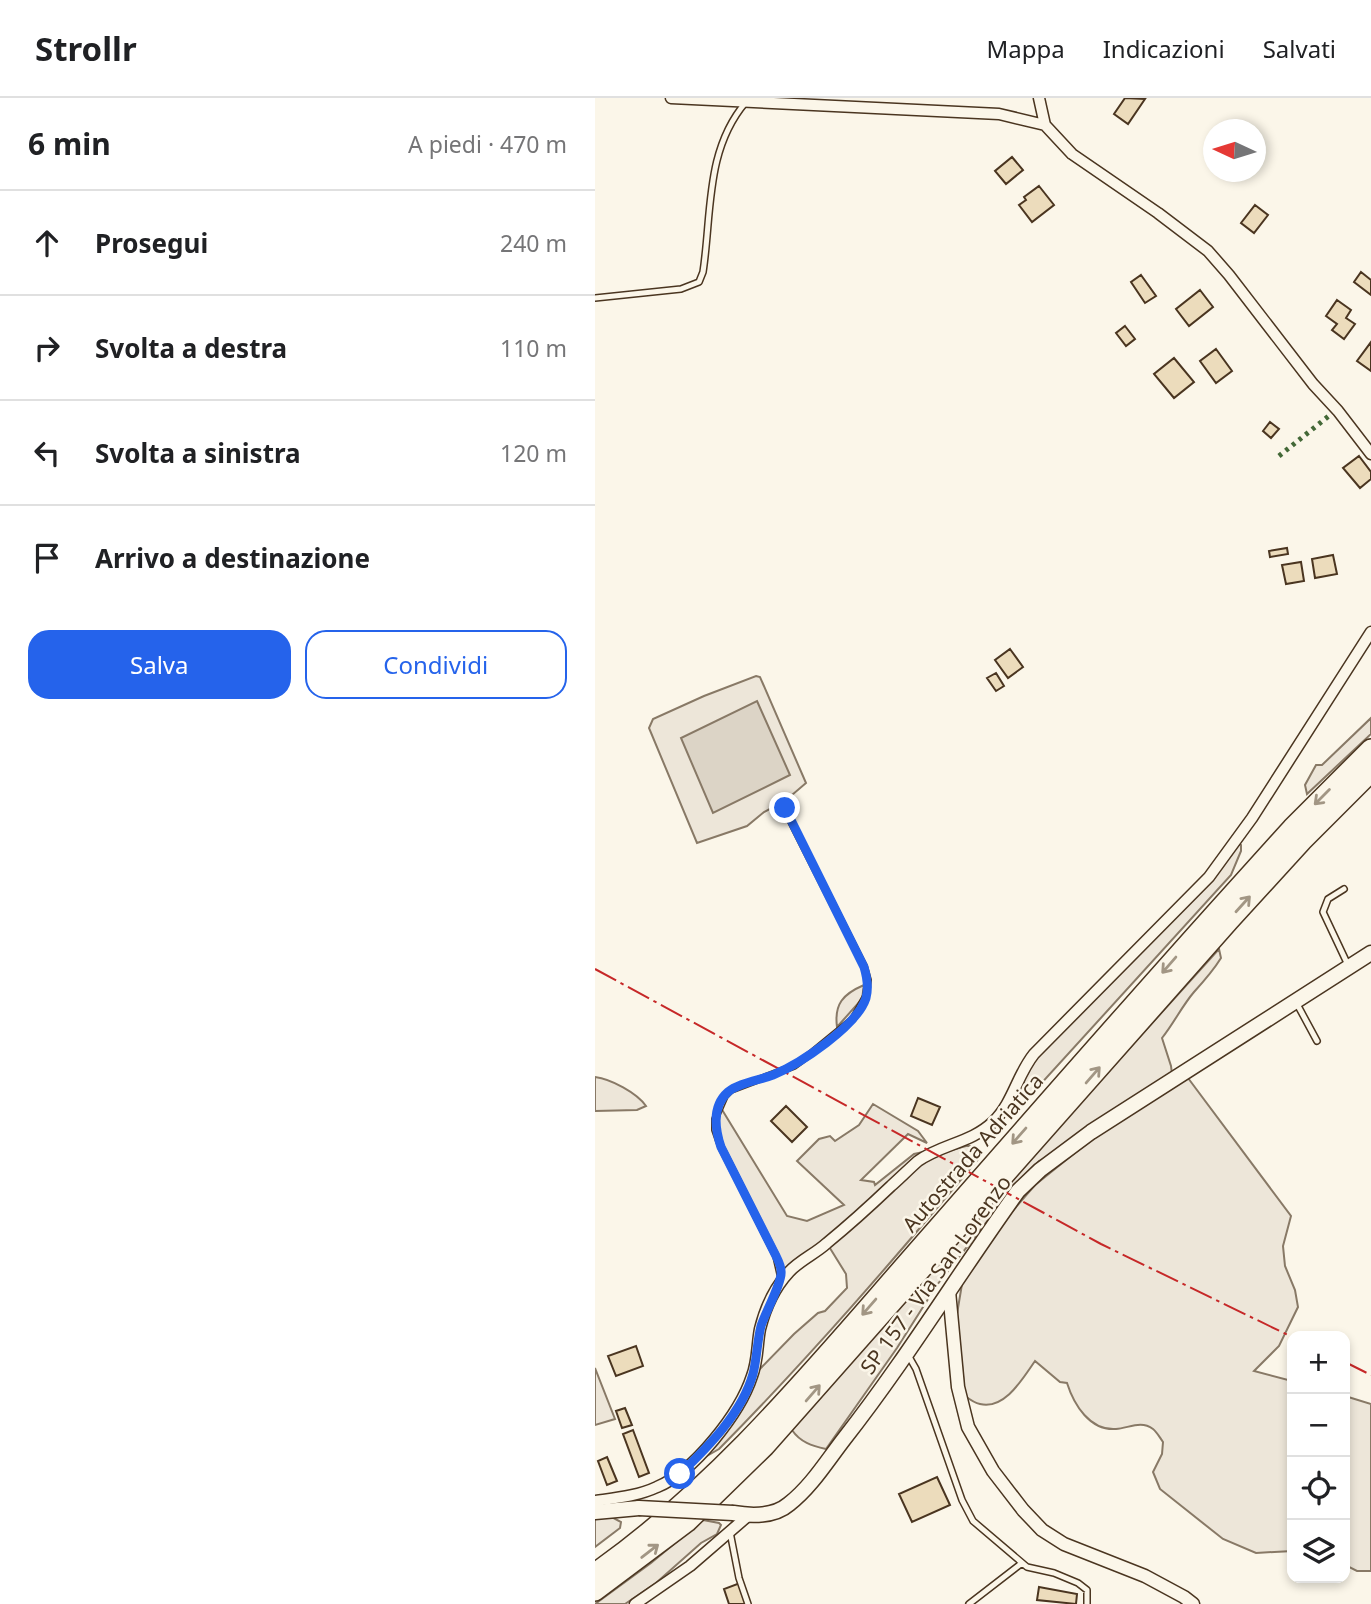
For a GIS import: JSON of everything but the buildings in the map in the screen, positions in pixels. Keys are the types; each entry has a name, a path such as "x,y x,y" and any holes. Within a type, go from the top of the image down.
{"highway":[{"name":"Autostrada Adriatica","path":"595,1573 686,1502 767,1421 1233,892 1371,749"},
{"name":"Autostrada Adriatica","path":"595,1591 687,1522 765,1446 1229,920 1293,850 1371,772"}],"main road":[{"name":"SP 157 - Via San Lorenzo","path":"595,1512 639,1508 749,1515 777,1511 787,1506 803,1492 859,1419 1019,1191 1040,1170 1091,1132 1371,953"}],"street":[{"path":"671,98 999,114 1045,125"},
{"path":"1039,98 1045,125 1072,154 1159,213 1208,251 1371,454"},
{"path":"595,1501 645,1492 660,1486 680,1474 699,1456 741,1401 752,1376 761,1329 771,1299 789,1271 825,1245 918,1162 938,1150 975,1137 995,1121 1011,1100 1025,1065 1034,1054 1216,869 1252,818 1371,632"},
{"path":"949,1291 953,1348 968,1427 993,1471 1023,1510 1042,1530 1064,1544 1145,1576 1193,1604"},
{"path":"635,1604 690,1566 749,1515"}],"lane":[{"path":"595,298 681,289 699,282 705,264 708,204 714,169 734,116 746,102"},
{"path":"780,800 852,942 868,980 862,1007 853,1019 831,1038 794,1066 731,1090 719,1107 715,1130 721,1147 776,1256 782,1271 781,1281"},
{"path":"1343,889 1328,900 1323,912 1349,968"},
{"path":"1296,1002 1317,1041"},
{"path":"906,1353 916,1369 962,1500 973,1521 1027,1567 1054,1573 1078,1583 1087,1590 1087,1604"},
{"path":"730,1532 739,1578 748,1604"},
{"path":"969,1604 1022,1563"}],"shaded area":[{"path":"756,676 760,677 806,783 785,801 764,812 747,826 697,843 649,728 653,719"},
{"path":"757,701 790,775 713,813 681,738"},
{"path":"1371,718 1371,734 1307,794 1305,785 1316,765 1322,765"},
{"path":"1236,844 1241,845 1241,851 1231,875 1028,1098 1023,1078 1025,1070"},
{"path":"1219,949 1221,958 1162,1038 1172,1074 1049,1157 1039,1161 1015,1186 937,1285 897,1348 826,1449 799,1438 792,1430 1033,1155"},
{"path":"864,985 862,999 837,1027 837,1012 841,1001"},
{"path":"595,1077 623,1087 646,1106 637,1110 595,1111"},
{"path":"1188,1078 1291,1216 1283,1246 1285,1266 1295,1290 1298,1307 1279,1346 1254,1371 1287,1380 1287,1551 1256,1553 1223,1539 1160,1489 1153,1472 1162,1454 1163,1442 1154,1430 1144,1425 1116,1429 1098,1426 1084,1415 1067,1383 1060,1382 1035,1361 1019,1384 997,1402 980,1404 965,1396 957,1314 963,1278 1035,1185 1091,1140"},
{"path":"873,1104 918,1131 927,1143 908,1134 861,1180 874,1182 875,1185 914,1154 923,1152 829,1237 784,1271 723,1145 717,1119 721,1108 787,1216 807,1221 844,1205 797,1161 819,1139 830,1136 835,1141 859,1125"},
{"path":"974,1146 979,1150 980,1157 885,1269 787,1378 719,1449 705,1457 756,1373 794,1334 818,1313 825,1311 847,1288 846,1274 828,1245 915,1168 941,1153"},
{"path":"595,1368 615,1419 595,1425"},
{"path":"1350,1398 1371,1404 1371,1571 1357,1571 1350,1568"},
{"path":"608,1515 621,1522 620,1528 595,1547 595,1516"},
{"path":"703,1520 721,1525 717,1534 701,1543 656,1583 625,1604 595,1604 651,1563"}],"hedge":[{"path":"1279,456 1330,415"}],"power":[{"path":"595,969 1101,1244 1287,1335"},
{"path":"1350,1364 1371,1375"}],"route":[{"path":"680,1474 699,1456 741,1401 752,1376 761,1329 771,1299 781,1281 782,1271 776,1256 721,1147 715,1130 719,1107 731,1090 794,1066 809,1055 853,1019 866,996 868,980 864,967 785,808"}]}
